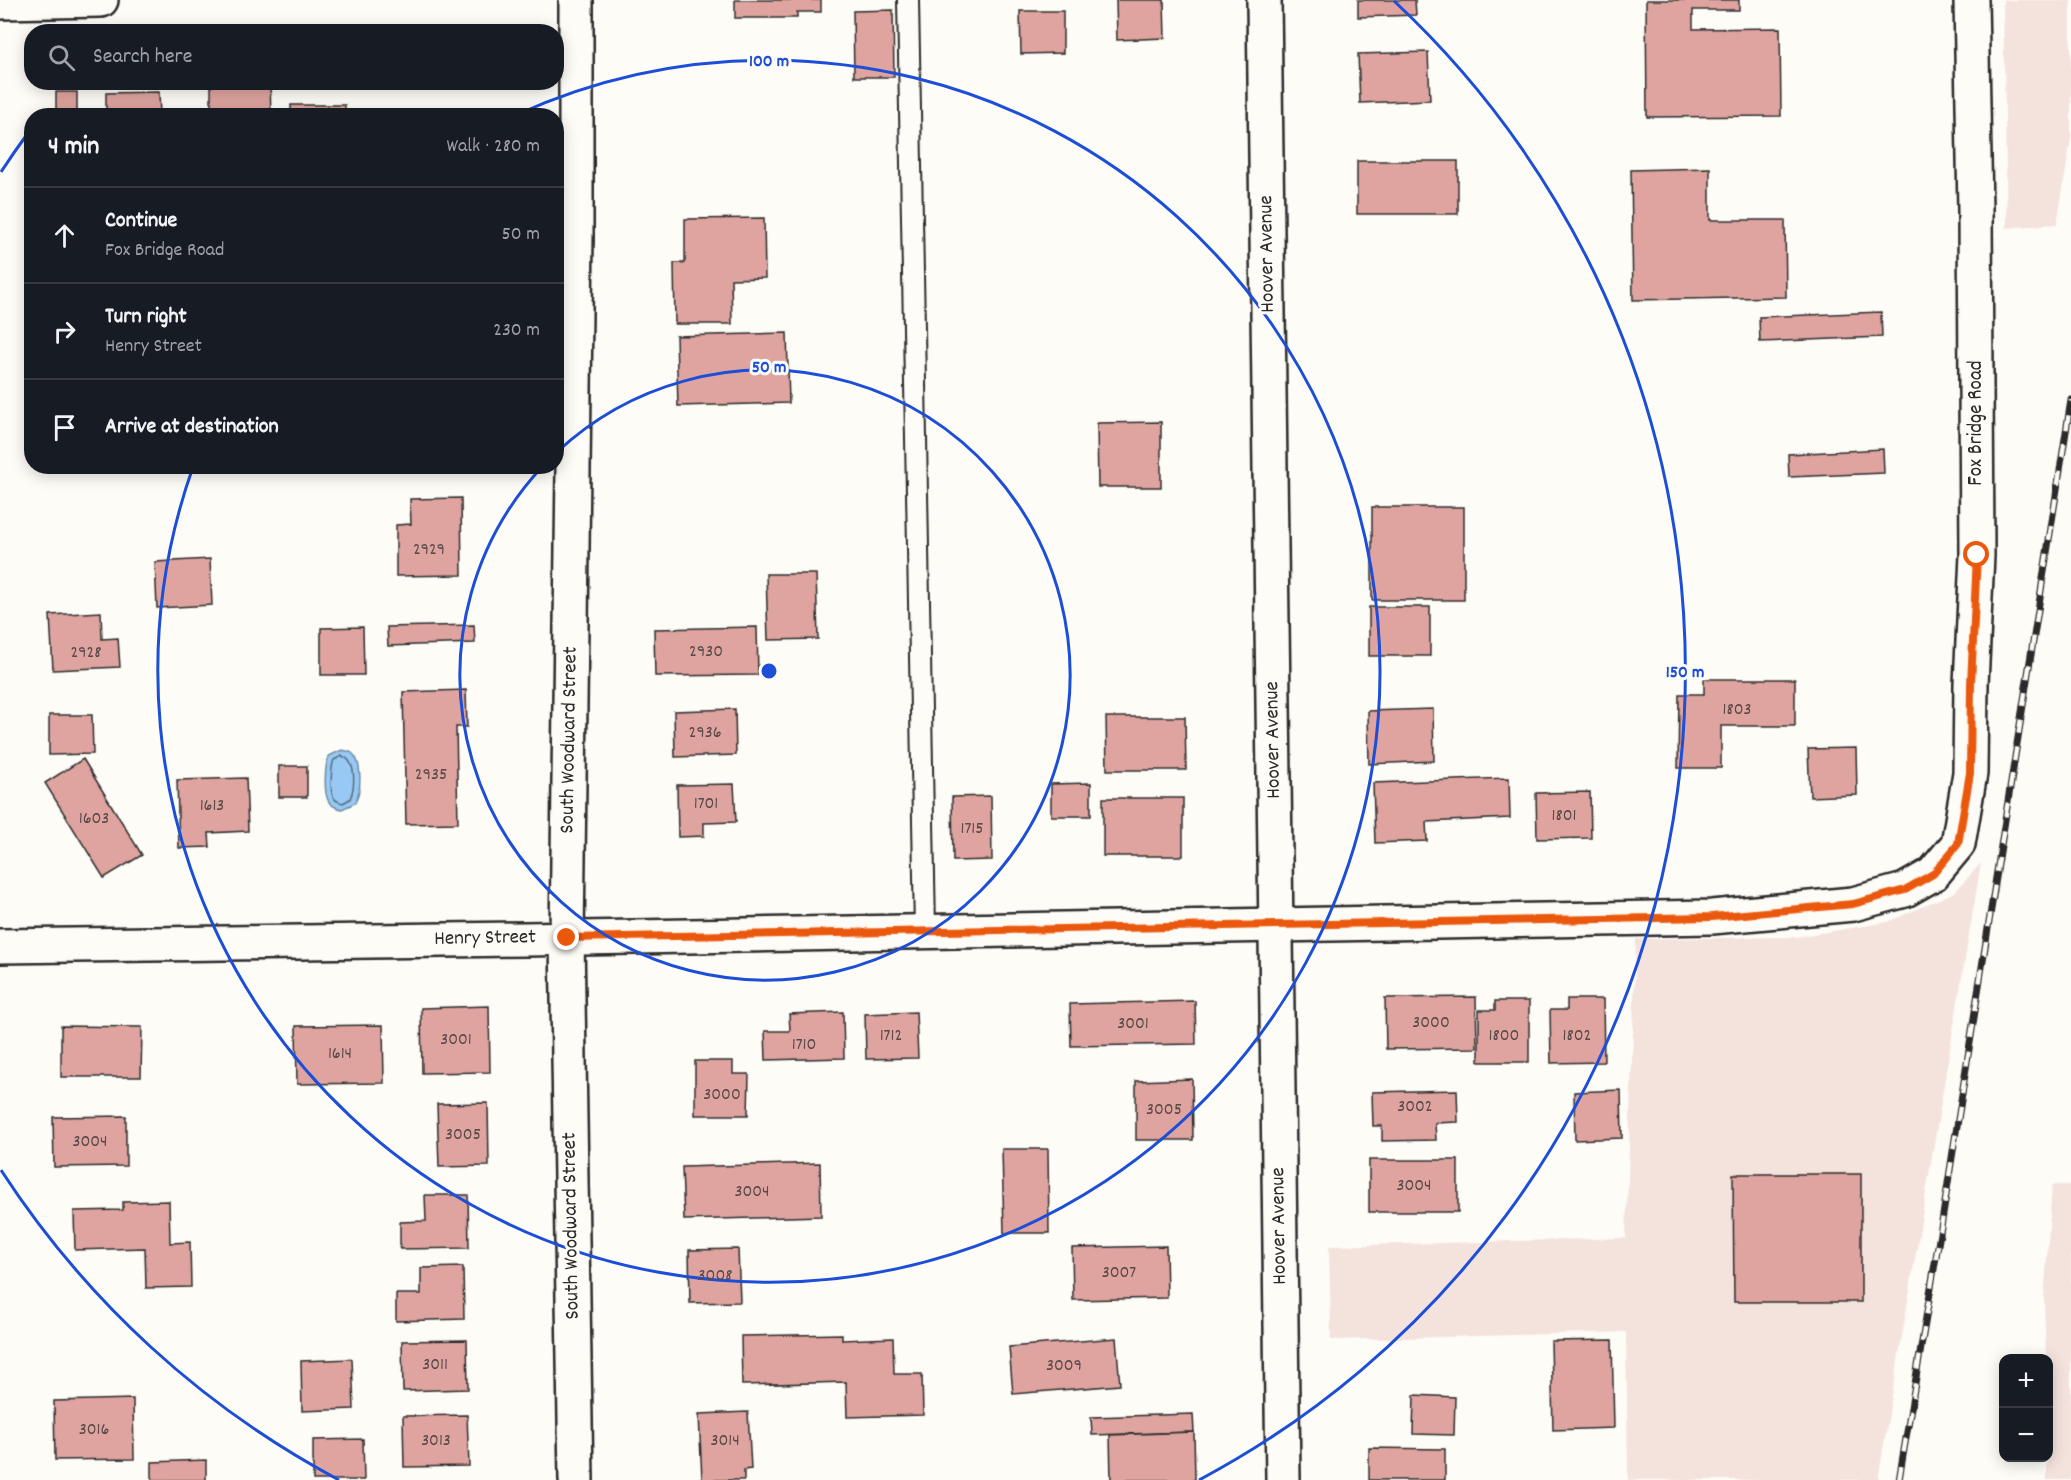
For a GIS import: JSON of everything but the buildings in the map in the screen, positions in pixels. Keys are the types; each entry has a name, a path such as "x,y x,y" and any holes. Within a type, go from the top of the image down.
{"street":[{"path":"0,2 102,0"},
{"name":"South Woodward Street","path":"576,0 576,235 567,938 576,1480"},
{"name":"Hoover Avenue","path":"1264,0 1283,1480"},
{"name":"Fox Bridge Road","path":"1958,844 1970,773 1971,684 1977,555 1976,222 1971,0"},
{"name":"Henry Street","path":"0,946 1712,917 1853,904 1905,890 1933,874 1958,844"}],"lane":[{"path":"908,0 925,930"}],"shaded area":[{"path":"2003,0 2071,0 2071,139 2057,224 2007,228"},
{"path":"1981,863 1878,1480 1628,1480 1626,1332 1331,1340 1329,1246 1626,1238 1636,939 1796,937 1888,922 1955,892"},
{"path":"2052,1185 2071,1185 2071,1480 2047,1480 2047,1462 2053,1462 2053,1354 2046,1354 2044,1301"}],"water":[{"path":"342,750 351,752 356,757 360,777 359,792 355,803 342,809 329,802 325,779 329,756"}],"railway":[{"path":"1899,1480 2071,400"}],"route":[{"path":"567,938 1712,917 1853,904 1905,890 1933,874 1958,844 1970,773 1971,684 1977,555"}]}
